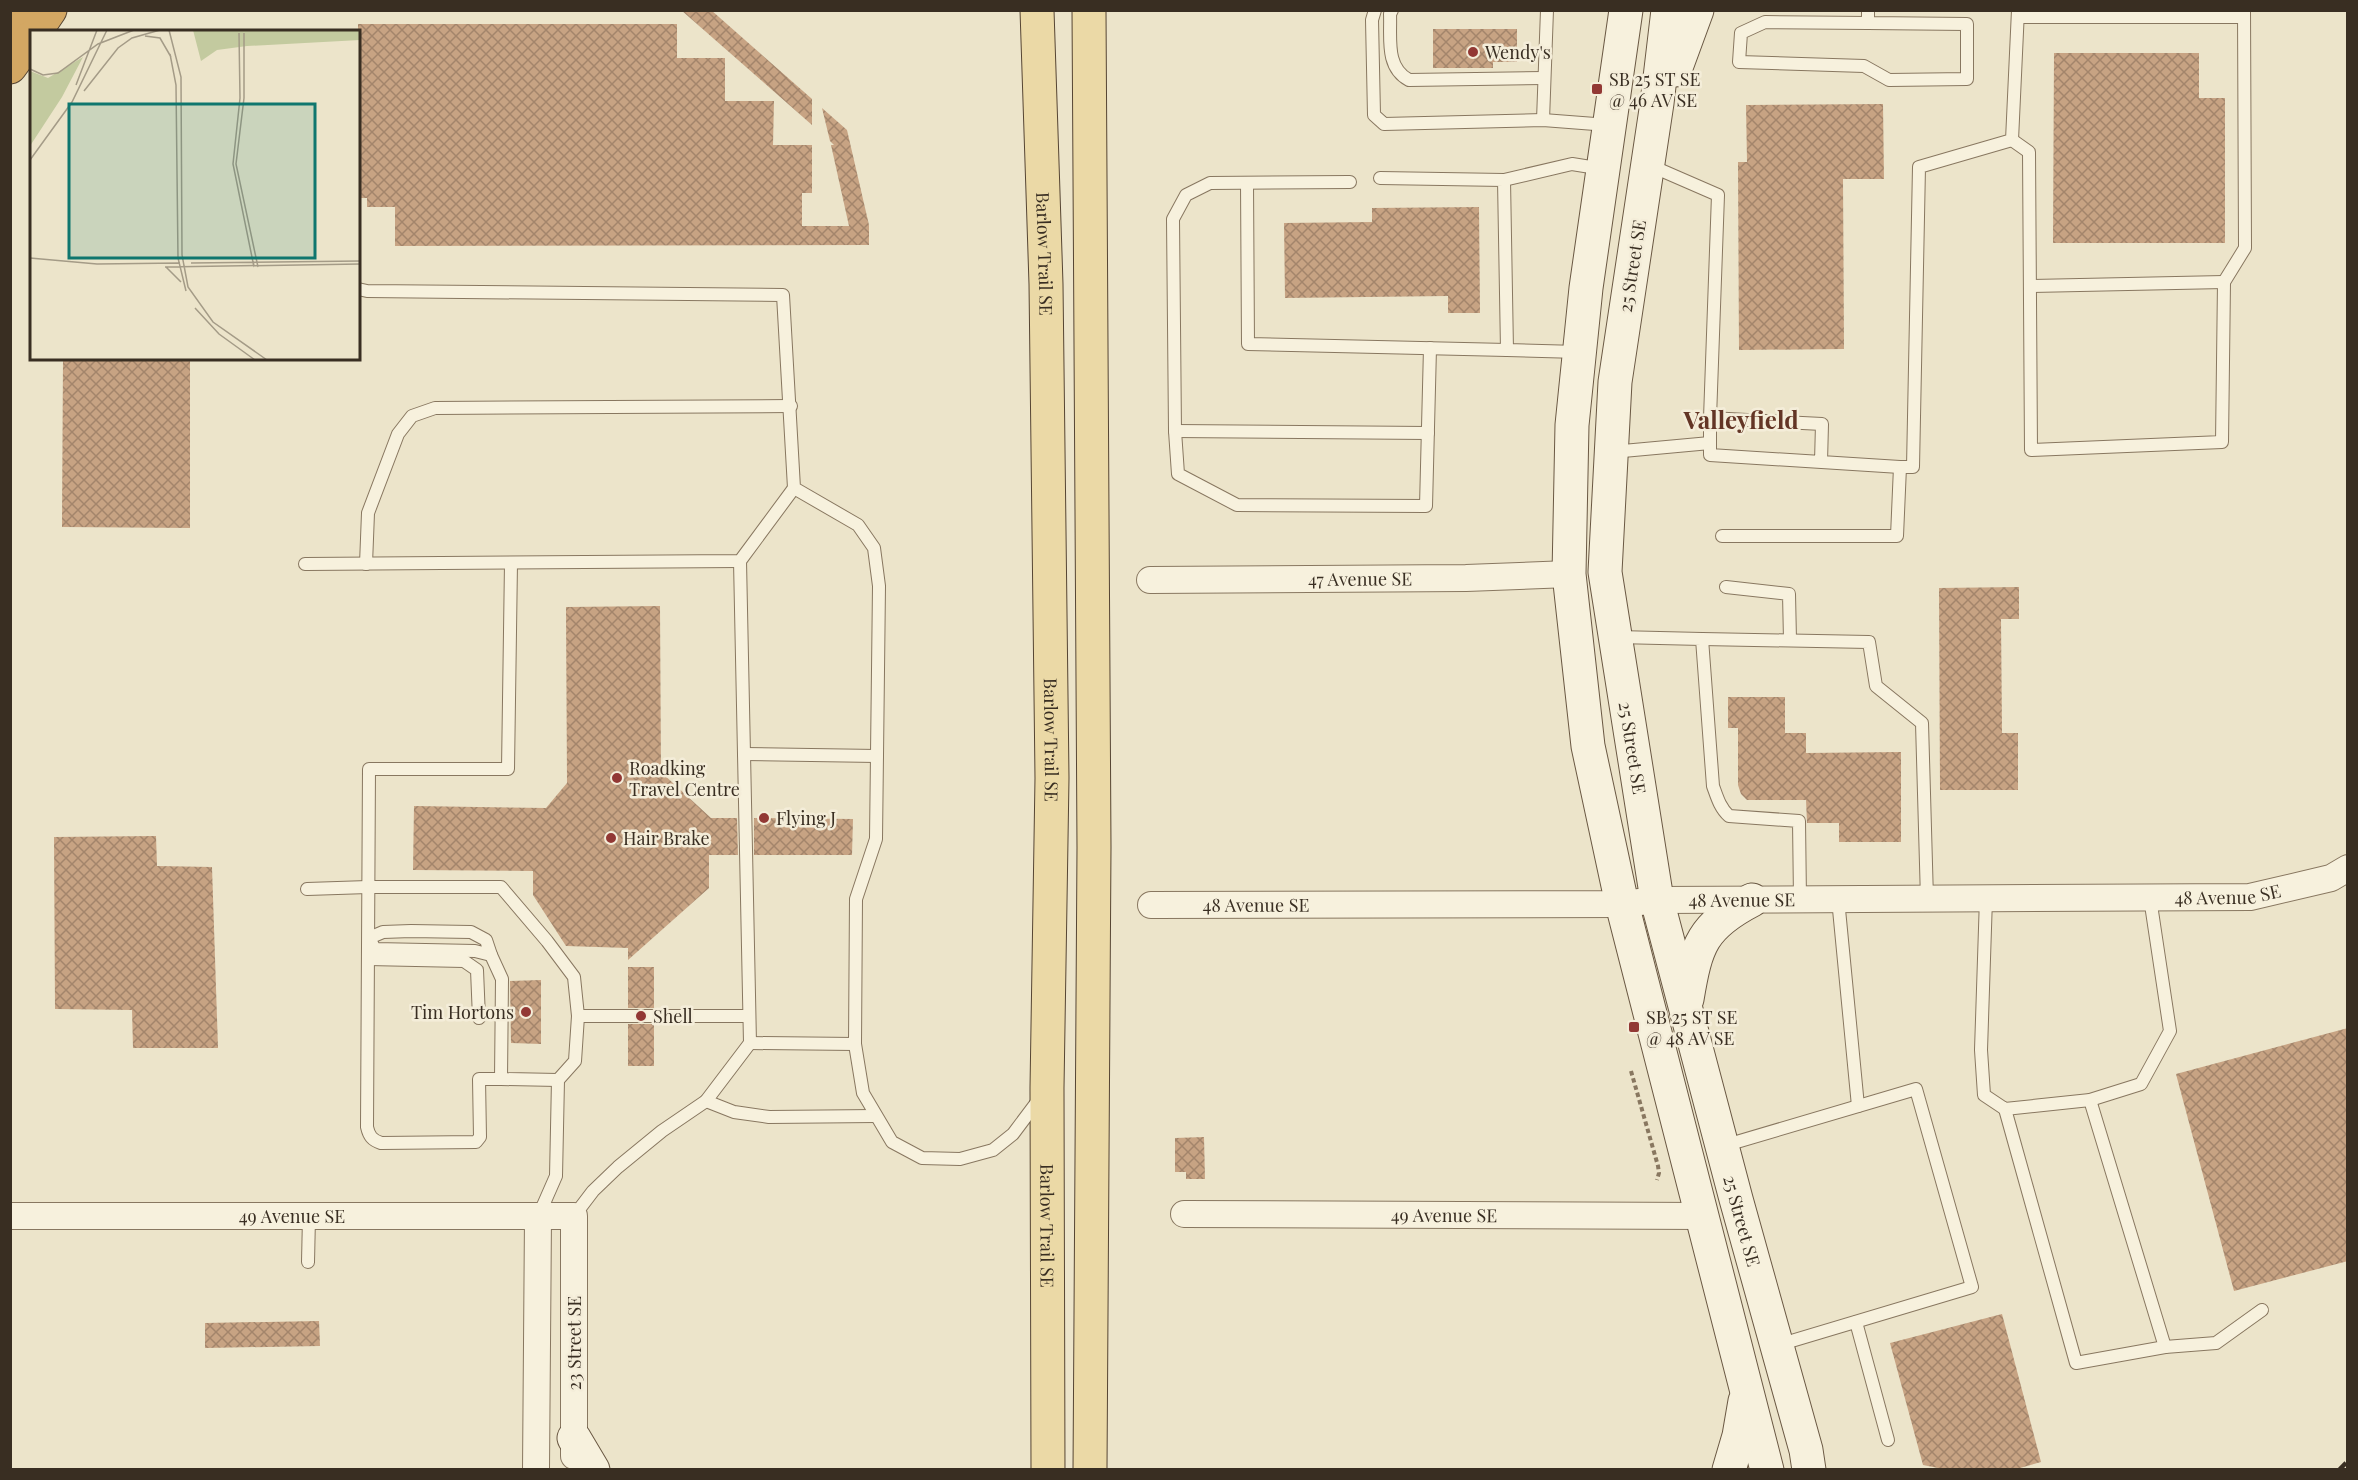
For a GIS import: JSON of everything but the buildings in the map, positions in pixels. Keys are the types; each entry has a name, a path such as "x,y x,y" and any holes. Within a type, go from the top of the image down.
{"highway":[{"path":"10,22 18,10"},
{"path":"37,30 50,10"},
{"path":"10,67 30,40"}],"main road":[{"name":"Barlow Trail SE","path":"1037,10 1046,284 1052,778 1047,1088 1048,1470"},
{"path":"1089,10 1095,1463"}],"street":[{"name":"25 Street SE","path":"1626,10 1579,352 1572,425 1569,574 1588,746 1622,904 1767,1470"},
{"name":"25 Street SE","path":"1668,10 1657,103 1615,382 1605,572 1657,900 1722,1147 1778,1345 1815,1463"},
{"path":"1657,103 1672,77 1697,10"},
{"path":"1579,352 1619,354"},
{"name":"47 Avenue SE","path":"1150,580 1466,578 1569,574"},
{"name":"48 Avenue SE","path":"1151,905 1622,904 1657,900 2250,897 2339,873"},
{"path":"1686,1007 1697,952 1705,934 1734,909 1752,900"},
{"name":"49 Avenue SE","path":"1184,1214 1703,1216"},
{"name":"49 Avenue SE","path":"10,1216 574,1216"},
{"name":"23 Street SE","path":"574,1216 574,1454"},
{"name":"23 Street SE","path":"536,1470 538,1217"},
{"path":"1729,1470 1739,1436 1747,1390"},
{"path":"574,1454 593,1470"}],"lane":[{"path":"1375,10 1372,20 1374,115 1384,124 1543,120 1610,125"},
{"path":"1392,10 1390,14 1392,62 1398,74 1409,80 1545,78"},
{"path":"1543,120 1547,10"},
{"path":"2018,14 2244,14 2245,248 2224,282 2222,442 2031,450 2029,152 2012,140 2018,14"},
{"path":"1868,17 1967,24 1967,79 1889,80 1864,66 1739,62 1741,33 1765,22 1868,17"},
{"path":"1648,164 1718,195 1710,454 1913,467 1919,167 2012,140"},
{"path":"1380,178 1504,180 1572,164 1603,169"},
{"path":"1504,180 1507,350"},
{"path":"1350,182 1210,183 1186,195 1173,219 1175,431 1178,474 1237,505 1426,506 1430,348"},
{"path":"1247,183 1248,344 1579,352"},
{"path":"2030,286 2224,282"},
{"path":"360,289 783,295 794,488 740,561 750,1043 706,1101 662,1131 618,1167 592,1191 574,1216"},
{"path":"366,564 368,513 398,434 412,416 435,408 791,406"},
{"path":"1710,418 1822,424 1821,462"},
{"path":"1175,431 1428,434"},
{"path":"1611,452 1710,443"},
{"path":"1722,536 1897,536 1900,466"},
{"path":"794,488 858,525 874,548 879,586 876,839 856,899 855,1044 863,1093 892,1142 922,1158 960,1159 993,1150 1013,1134 1047,1088"},
{"path":"304,564 740,561"},
{"path":"511,563 508,769 369,769 367,1127 369,1135 381,1143 476,1142 480,1137 479,1079 558,1080"},
{"path":"1726,587 1789,594 1790,640"},
{"path":"1616,637 1869,642 1876,686 1922,723 1927,899"},
{"path":"1702,639 1713,786 1718,800 1723,811 1730,816 1799,821 1800,899"},
{"path":"744,754 878,756"},
{"path":"306,889 368,886 501,887 574,977 578,1016 575,1061 558,1080 556,1176 538,1217"},
{"path":"1986,898 1981,1050 1984,1095 2005,1109 2090,1100 2140,1084 2170,1031 2150,898"},
{"path":"1838,899 1858,1106"},
{"path":"369,938 383,932 471,932 486,940 502,979 501,1079"},
{"path":"369,938 375,949 475,951 491,955"},
{"path":"368,959 464,961 471,964 477,969 479,1018"},
{"path":"578,1016 749,1016"},
{"path":"750,1043 855,1044"},
{"path":"1722,1147 1916,1089 1972,1287 1778,1345"},
{"path":"2090,1100 2165,1347"},
{"path":"706,1101 734,1112 769,1117 876,1116"},
{"path":"2005,1109 2076,1363 2165,1347 2216,1343 2262,1310"},
{"path":"308,1262 309,1217"},
{"path":"1856,1322 1888,1440"}],"path":[{"path":"1631,1071 1658,1166 1657,1180"}],"railway":[{"path":"2339,1470 2348,1461"}],"place":[{"name":"Wendy's","path":"1473,52"},
{"name":"SB 25 ST SE @ 46 AV SE","path":"1597,89"},
{"name":"Roadking Travel Centre","path":"617,778"},
{"name":"Flying J","path":"764,818"},
{"name":"Hair Brake","path":"611,838"},
{"name":"Tim Hortons","path":"526,1012"},
{"name":"Shell","path":"641,1016"},
{"name":"SB 25 ST SE @ 48 AV SE","path":"1634,1027"}],"district":[{"name":"Valleyfield","path":"1741,419"}]}
